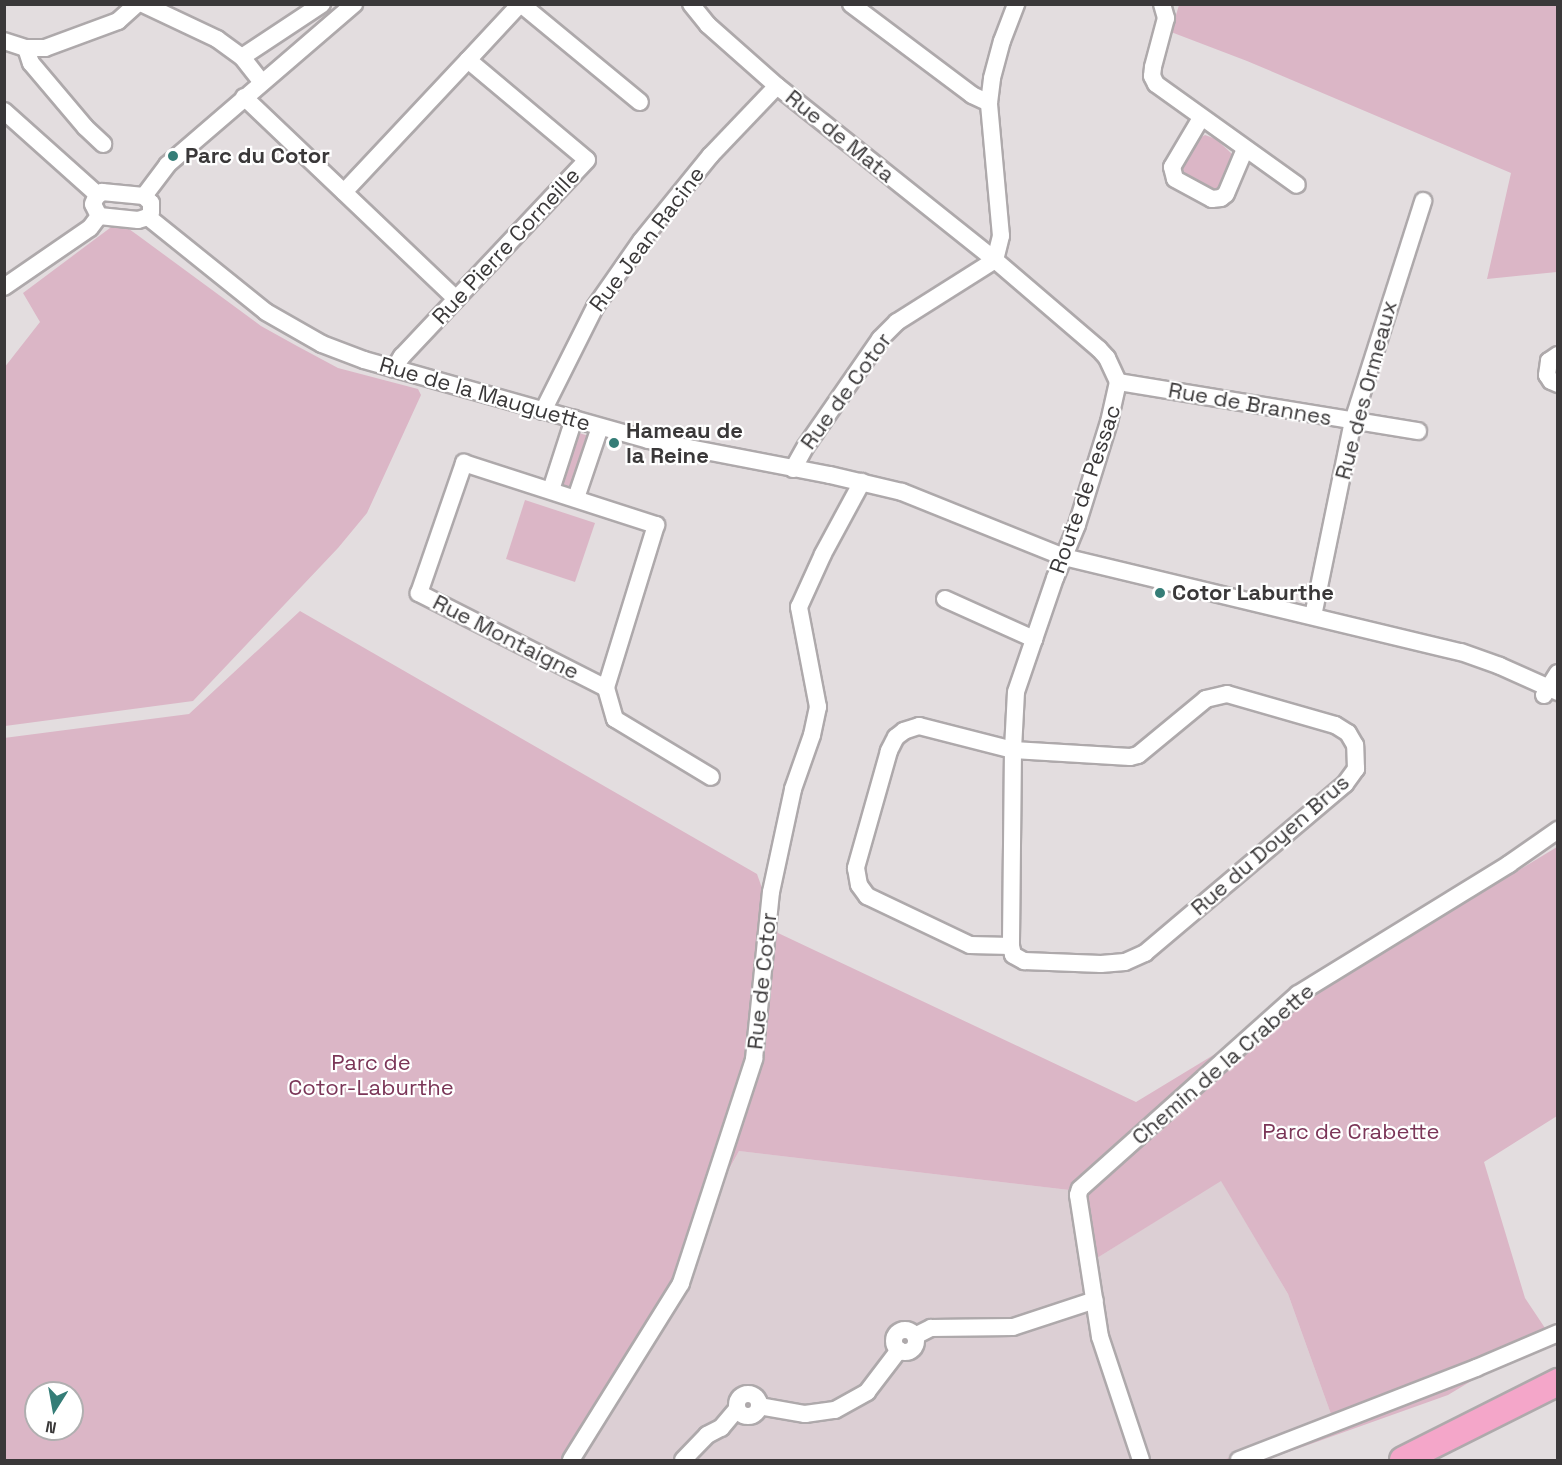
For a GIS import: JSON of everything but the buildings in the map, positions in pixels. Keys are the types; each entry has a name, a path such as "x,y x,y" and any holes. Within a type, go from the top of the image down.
{"highway":[{"path":"1403,1461 1557,1382"}],"street":[{"path":"4,41 26,48 45,48 118,21 136,4"},
{"path":"142,4 217,39 242,57 261,81"},
{"path":"242,57 322,4"},
{"path":"144,196 167,165 261,81 354,4"},
{"path":"344,192 520,4 640,102"},
{"name":"Rue de Mata","path":"691,4 708,25 777,86 995,260"},
{"path":"851,4 972,95 989,103"},
{"path":"995,260 1001,236 989,103 992,78 1002,41 1016,4"},
{"path":"1162,4 1166,18 1152,76 1156,84 1245,150 1297,185"},
{"path":"26,48 32,63 85,128 103,144"},
{"name":"Rue Pierre Corneille","path":"394,369 402,356 586,160 468,60"},
{"name":"Rue Jean Racine","path":"543,411 595,307 641,241 711,155 777,86"},
{"path":"244,97 456,299"},
{"path":"4,111 98,195"},
{"path":"1201,118 1172,167 1175,179 1212,199 1221,198 1226,194 1245,150"},
{"path":"106,192 144,196 151,203 148,217 138,220 99,216 93,208 98,195 106,192"},
{"name":"Rue des Ormeaux","path":"1313,616 1353,421 1423,201"},
{"path":"4,287 90,228 99,216"},
{"name":"Rue de la Mauguette","path":"148,217 250,300 283,323 322,344 394,369 682,448 862,482 923,500 1064,557 1418,643 1552,694"},
{"name":"Route de Pessac","path":"995,260 1099,349 1107,358 1118,382 1103,441 1016,692 1013,750 1012,950"},
{"name":"Rue de Cotor","path":"793,469 806,446 880,339 897,322 995,260"},
{"path":"1557,355 1550,361 1547,375 1557,384"},
{"name":"Rue de Brannes","path":"1118,382 1418,431"},
{"path":"551,490 574,419"},
{"path":"576,498 600,427"},
{"name":"Rue Montaigne","path":"464,464 576,498 656,525 606,688 419,593 464,464"},
{"name":"Rue de Cotor","path":"571,1461 681,1283 754,1059 771,892 794,789 812,735 818,707 799,607 823,554 862,482"},
{"path":"945,599 1034,639"},
{"path":"1552,694 1557,673"},
{"path":"606,688 615,719 711,777"},
{"name":"Rue du Doyen Brus","path":"1227,694 1335,725 1352,737 1358,760 1353,776 1145,952 1125,962 1101,964 1024,961 1012,950 970,945 864,893 857,882 856,871 889,751 899,734 919,726 1013,750 1130,757 1138,755 1206,699 1227,694"},
{"name":"Chemin de la Crabette","path":"1095,1300 1078,1191 1298,994 1509,864 1557,830"},
{"path":"683,1461 707,1435 721,1428 737,1409 747,1416 755,1413 759,1406 805,1414 835,1410 867,1392 899,1350 894,1342 897,1334 904,1330 915,1336 931,1328 1013,1328 1095,1300 1100,1337 1141,1461"},
{"path":"1239,1461 1476,1368 1557,1333"}],"shaded area":[{"path":"739,1151 1078,1191 1089,1263 1221,1180 1288,1294 1332,1417 1223,1460 578,1460"}],"green space":[{"path":"1179,5 1557,5 1557,272 1487,279 1511,173 1247,61 1171,32"},
{"path":"1205,135 1216,139 1232,154 1221,190 1214,192 1181,173 1180,168 1200,138"},
{"path":"114,225 126,227 261,326 297,346 338,368 418,389 421,395 367,513 338,548 193,701 5,726 4,368 40,322 23,293"},
{"path":"575,434 589,436 572,491 560,486"},
{"path":"525,500 595,523 575,582 506,559"},
{"name":"Parc de Cotor-Laburthe","path":"300,611 757,874 778,933 1136,1102 1557,847 1557,1116 1484,1162 1525,1298 1549,1334 1448,1395 1266,1460 1223,1460 1332,1417 1288,1294 1221,1181 1089,1263 1078,1191 739,1151 721,1184 688,1285 578,1460 5,1460 4,738 189,714"}],"place":[{"name":"Parc du Cotor","path":"173,156"},
{"name":"Hameau de la Reine","path":"614,443"},
{"name":"Cotor Laburthe","path":"1160,593"}],"park label":[{"name":"Parc de Crabette","path":"1351,1132"}]}
